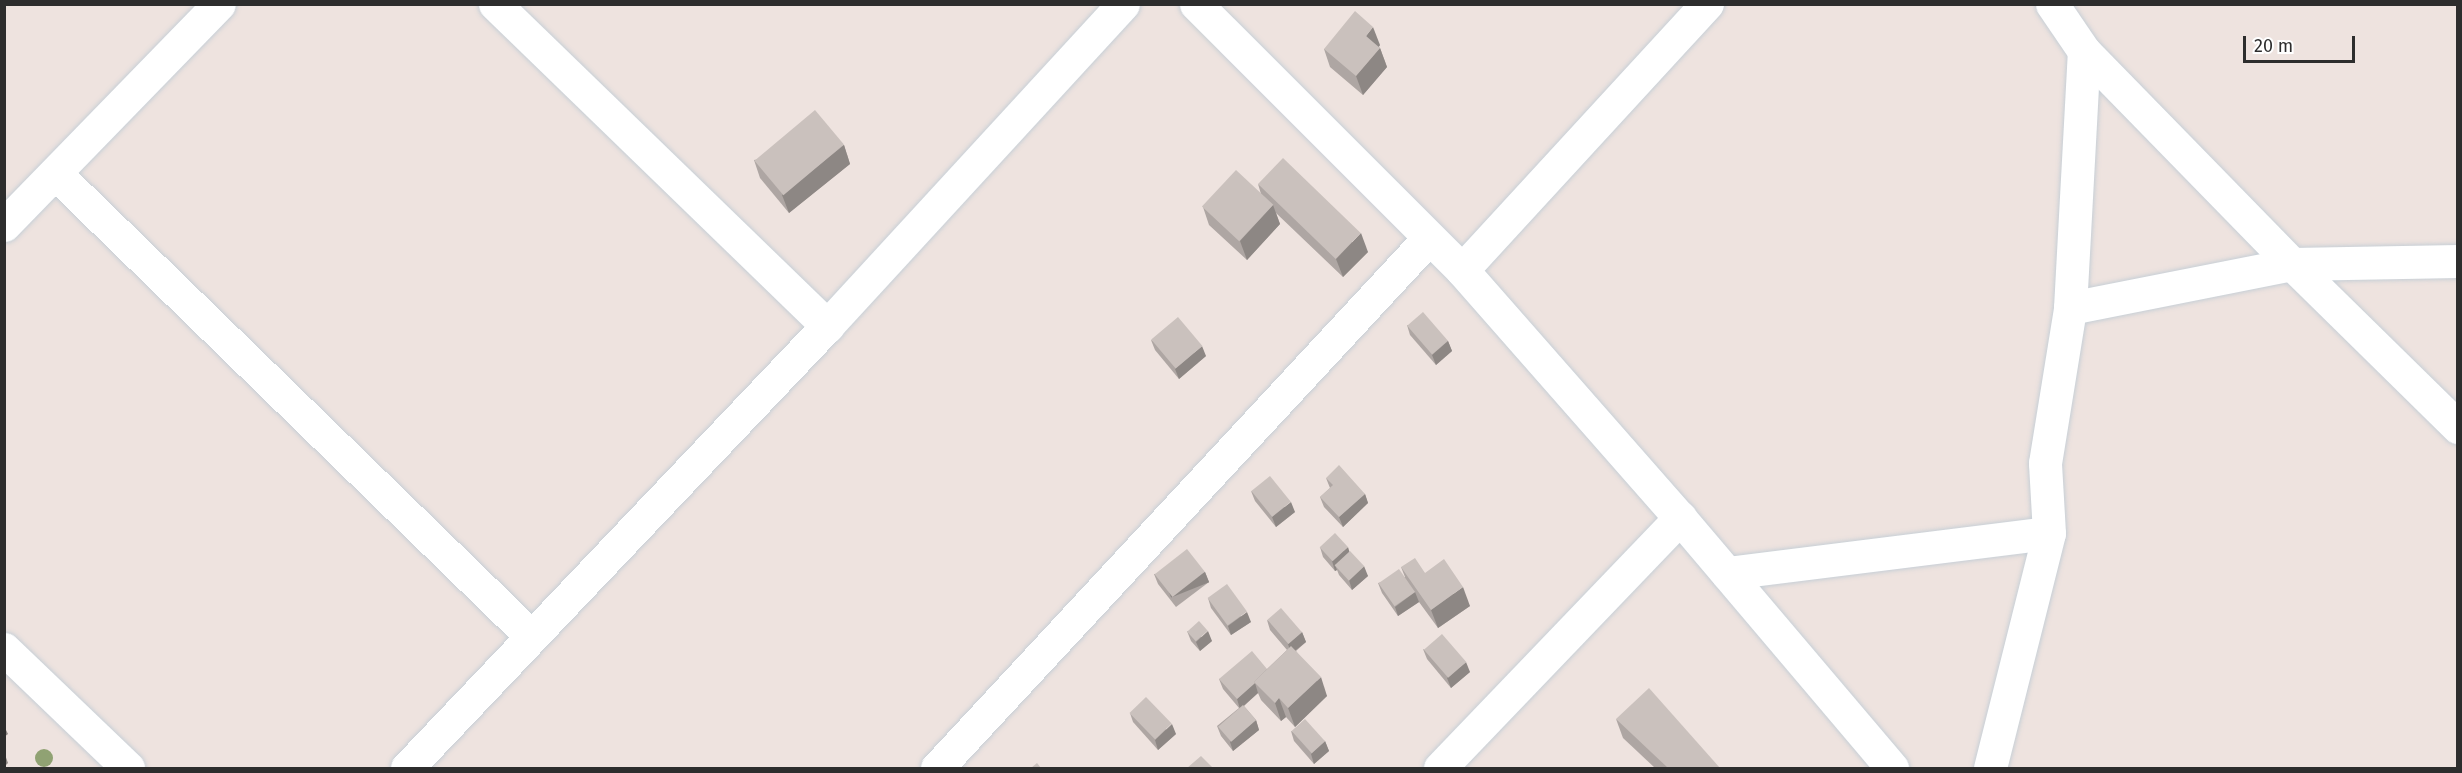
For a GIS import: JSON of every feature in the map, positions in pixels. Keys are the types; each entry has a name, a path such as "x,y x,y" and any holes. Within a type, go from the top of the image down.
{"street":[{"path":"4,225 219,4"},
{"path":"495,4 827,326"},
{"path":"407,768 827,326 1123,4"},
{"path":"1196,4 1462,270 1680,518 1892,768"},
{"path":"1462,270 1707,4"},
{"path":"2052,4 2084,51 2292,264 2457,426"},
{"path":"1990,768 2049,533 2045,464 2070,308 2084,51"},
{"path":"55,173 532,637"},
{"path":"937,768 1430,238"},
{"path":"2070,308 2292,264 2457,261"},
{"path":"1440,768 1680,518"},
{"path":"1727,573 2049,533"},
{"path":"4,649 128,768"}],"building":[{"path":"1355,11 1373,27 1366,36 1380,48 1356,76 1324,49"},
{"path":"815,110 844,144 783,195 754,161"},
{"path":"1283,158 1361,233 1336,259 1258,184"},
{"path":"1236,170 1273,205 1239,241 1202,207"},
{"path":"1423,312 1448,341 1432,354 1407,326"},
{"path":"1178,317 1202,346 1176,369 1151,339"},
{"path":"1339,465 1365,494 1339,517 1320,497 1333,485 1326,478"},
{"path":"1270,476 1291,502 1272,517 1251,491"},
{"path":"1335,533 1348,547 1333,561 1320,547"},
{"path":"1187,549 1205,572 1173,597 1155,574"},
{"path":"1350,551 1364,566 1349,581 1335,565"},
{"path":"1415,558 1425,573 1444,559 1463,587 1431,610 1401,567"},
{"path":"1399,569 1415,592 1395,606 1379,583"},
{"path":"1227,584 1247,612 1228,626 1208,598"},
{"path":"1281,608 1302,632 1288,644 1267,620"},
{"path":"1199,621 1208,631 1196,641 1187,632"},
{"path":"1442,634 1466,662 1448,678 1424,650"},
{"path":"1291,646 1321,677 1288,708 1279,698 1275,703 1254,682"},
{"path":"1252,651 1267,669 1237,699 1219,679"},
{"path":"1649,688 1720,768 1668,768 1616,719"},
{"path":"1146,697 1172,724 1155,740 1129,713"},
{"path":"1243,705 1256,720 1231,742 1218,727"},
{"path":"1305,719 1325,741 1312,753 1292,731"},
{"path":"1201,756 1213,768 1187,768"},
{"path":"1037,763 1041,768 1031,768"}]}
